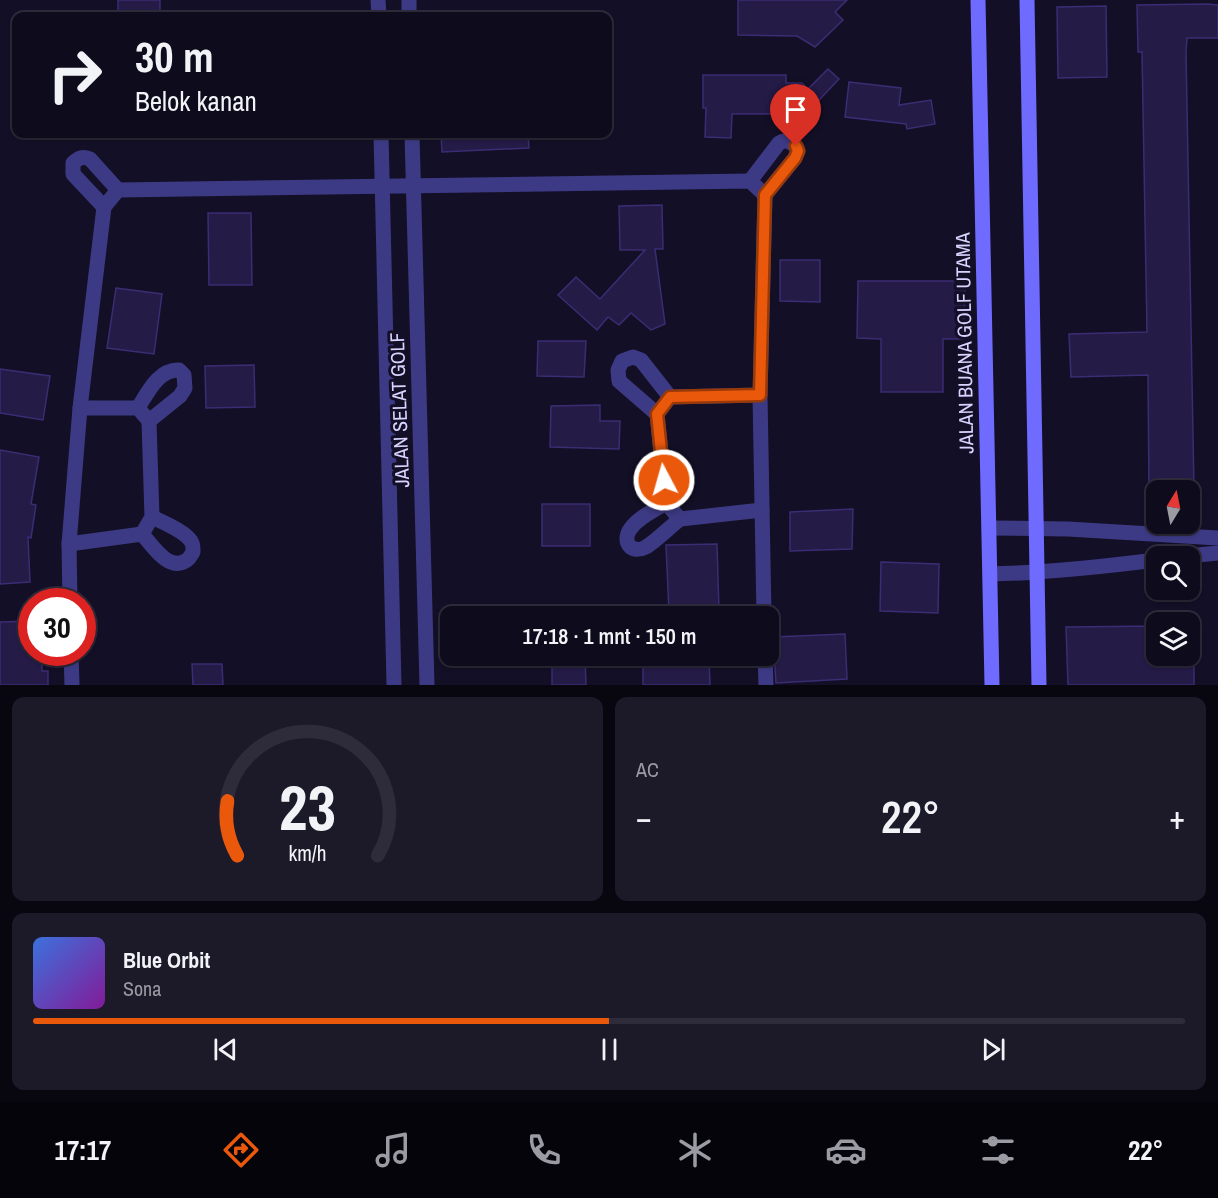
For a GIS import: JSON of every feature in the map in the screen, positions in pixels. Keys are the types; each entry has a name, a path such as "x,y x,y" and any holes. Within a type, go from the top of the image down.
{"main road":[{"name":"JALAN BUANA GOLF UTAMA","path":"978,0 992,685"},
{"path":"1027,0 1038,685"}],"street":[{"name":"JALAN SELAT GOLF","path":"381,138 394,685"},
{"name":"JALAN SELAT GOLF","path":"412,138 427,685"},
{"path":"750,181 778,143 788,141 796,146 798,151 795,158 765,195 760,395 764,606"},
{"path":"104,207 73,174 73,163 78,158 90,159 118,190 750,181 765,195"},
{"path":"70,588 69,544 80,408 104,207 118,190"},
{"path":"657,414 619,381 618,370 621,361 633,357 641,360 670,397"},
{"path":"138,408 154,383 164,374 172,370 179,370 184,375 185,388 180,396 148,421"},
{"path":"670,397 760,395"},
{"path":"670,397 657,414 666,503 680,519"},
{"path":"80,408 138,408"},
{"path":"138,408 148,421 152,517 142,534"},
{"path":"666,503 630,528 626,542 630,547 637,550 646,547 680,519 762,510"},
{"path":"142,534 165,560 177,564 188,560 193,552 193,544 189,538 152,517"},
{"path":"989,528 1036,528 1218,538"},
{"path":"69,544 142,534"},
{"path":"1200,555 1218,553"},
{"path":"990,574 1074,570 1146,561"},
{"path":"71,666 72,685"},
{"path":"765,666 766,685"}],"building":[{"path":"118,0 160,0 160,12 118,12"},
{"path":"738,0 847,0 835,12 843,20 815,47 797,36 738,35"},
{"path":"1137,5 1218,5 1218,38 1187,38 1186,52 1194,480 1149,480 1148,375 1071,377 1069,334 1147,332 1142,52 1138,52"},
{"path":"1106,6 1107,77 1058,78 1057,7"},
{"path":"828,69 839,79 803,117 789,104 780,114 732,114 731,138 705,137 706,108 703,108 703,75 786,75 786,83 802,83 808,89"},
{"path":"849,82 901,88 899,105 931,100 935,124 907,129 906,124 845,117"},
{"path":"441,138 528,138 529,148 442,152"},
{"path":"662,205 663,249 655,249 665,324 651,330 631,313 619,325 608,317 597,330 558,295 576,277 600,299 645,250 620,250 619,206"},
{"path":"208,213 251,213 252,285 209,285"},
{"path":"780,260 820,260 820,302 780,301"},
{"path":"858,281 965,281 964,339 943,339 943,392 881,392 881,339 857,338"},
{"path":"116,288 162,294 154,354 107,348"},
{"path":"538,341 586,341 584,377 537,376"},
{"path":"254,365 255,407 206,408 205,366"},
{"path":"0,369 50,376 43,420 0,413"},
{"path":"600,405 600,421 620,421 619,449 550,447 551,406"},
{"path":"0,450 39,457 31,504 36,505 31,538 28,537 30,582 0,584"},
{"path":"542,504 590,504 590,546 542,546"},
{"path":"853,509 852,549 790,551 790,512"},
{"path":"717,544 719,606 669,606 666,545"},
{"path":"881,562 939,564 938,613 880,611"},
{"path":"18,621 18,666 42,666 42,671 48,671 48,685 0,685 0,622"},
{"path":"1146,626 1146,666 1194,666 1194,685 1068,685 1066,627"},
{"path":"845,634 847,679 776,683 775,666 779,666 779,637"},
{"path":"192,664 222,664 223,685 193,685"},
{"path":"552,666 585,666 586,685 552,685"},
{"path":"643,666 709,666 710,685 643,685"}],"route":[{"path":"664,480 657,414 670,397 760,395 765,195 795,158 798,151 796,146"}]}
